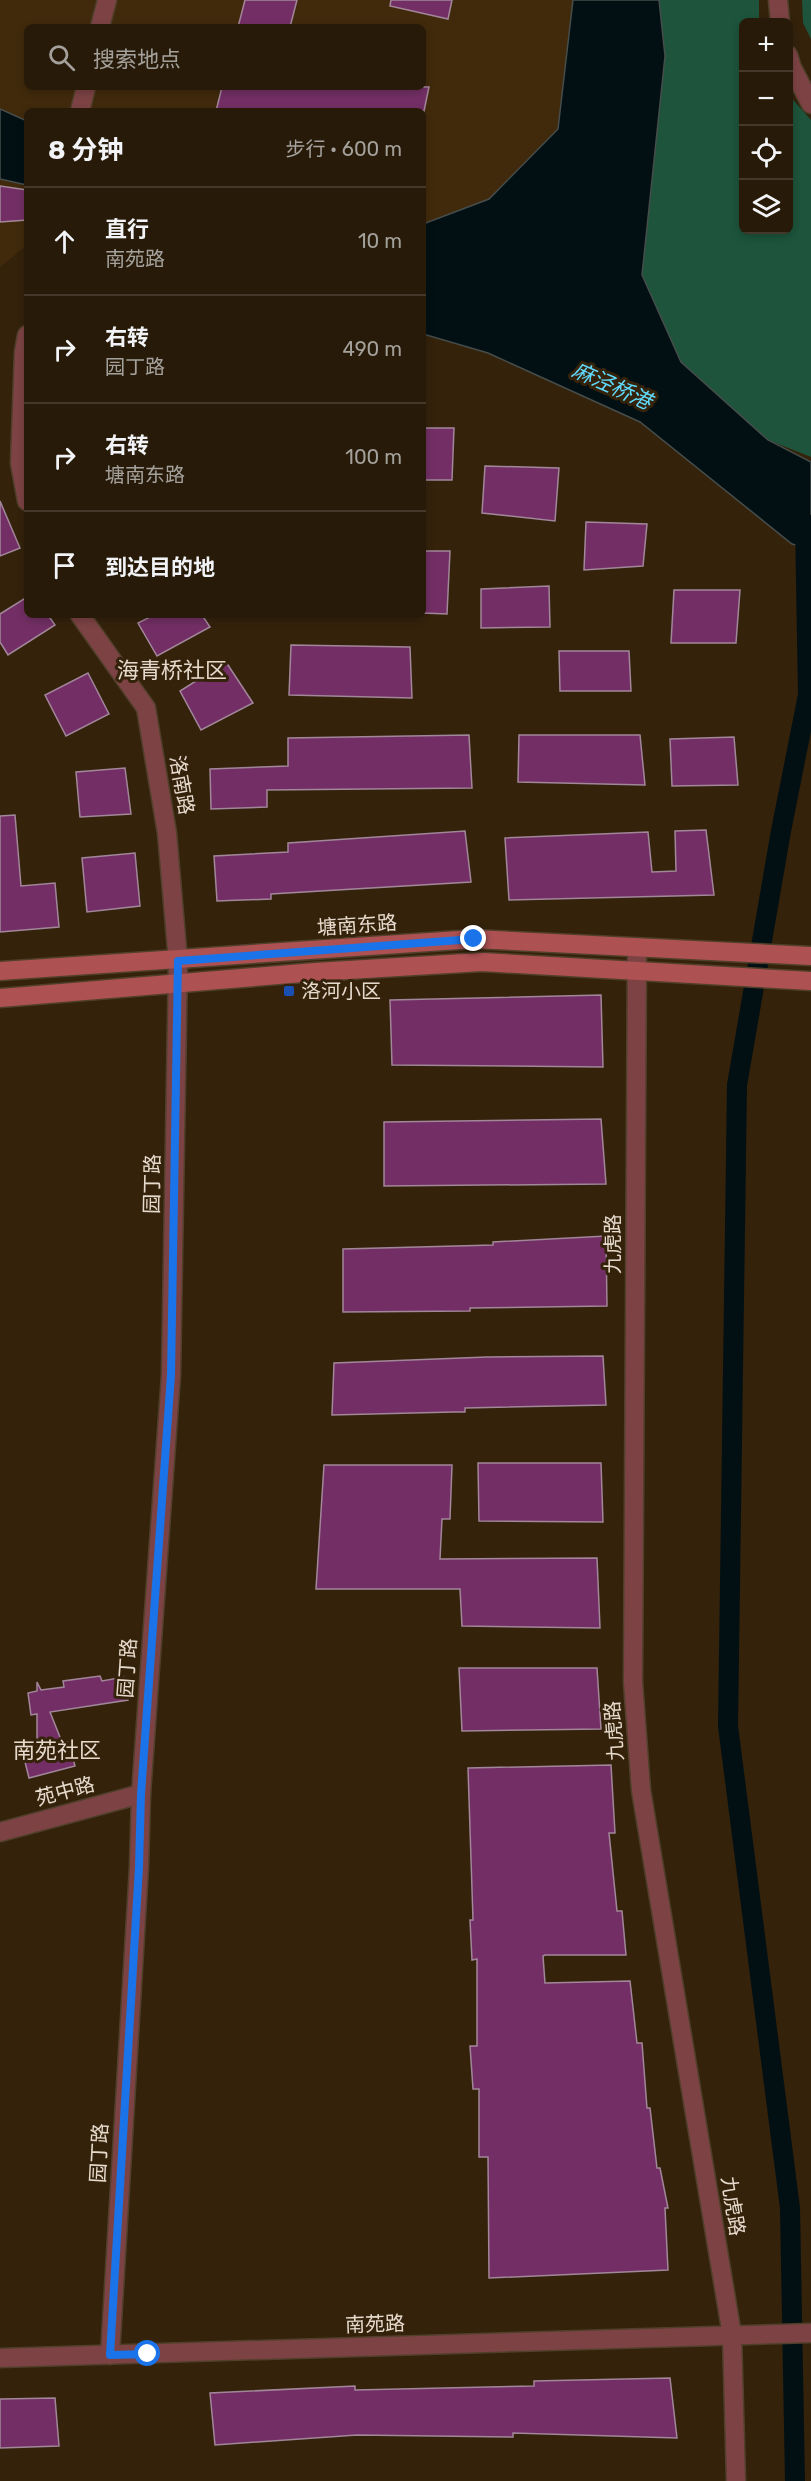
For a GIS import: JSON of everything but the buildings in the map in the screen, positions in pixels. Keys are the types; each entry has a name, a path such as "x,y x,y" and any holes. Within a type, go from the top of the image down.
{"main road":[{"name":"塘南东路","path":"0,971 178,961 474,939 806,956"},
{"path":"0,998 482,962 804,980"}],"street":[{"path":"101,24 107,0"},
{"path":"778,0 780,18"},
{"path":"793,70 811,104"},
{"path":"80,108 85,90"},
{"path":"24,352 20,463 24,485"},
{"name":"洛南路","path":"82,618 146,708 167,833 178,983"},
{"name":"九虎路","path":"638,948 633,1682 641,1790 732,2335 736,2481"},
{"name":"园丁路","path":"110,2355 139,1867 141,1794 171,1375 178,983"},
{"name":"苑中路","path":"0,1832 141,1794"},
{"name":"南苑路","path":"0,2358 811,2333"}],"shaded area":[{"path":"0,0 573,0 558,129 489,199 426,223 426,108 24,108 24,247 0,267"}],"green space":[{"path":"659,0 759,0 759,18 739,18 739,234 793,234 793,100 811,120 811,457 768,440 681,362 642,275 665,56"},
{"path":"802,0 811,0 811,39 803,23"}],"water":[{"name":"麻泾桥港","path":"573,0 659,0 665,56 642,275 681,362 768,440 811,462 811,549 792,544 640,422 488,353 426,335 426,223 489,199 558,129"},
{"path":"0,109 24,120 24,184 0,179"}],"waterway":[{"path":"795,2481 790,2208 728,1726 737,1085 781,831 808,695 805,523"}],"place":[{"name":"洛河小区","path":"289,991"}],"district":[{"name":"海青桥社区","path":"172,670"},
{"name":"南苑社区","path":"57,1750"}],"route":[{"path":"148,2354 110,2355 139,1867 141,1794 171,1375 178,961 474,939"}]}
